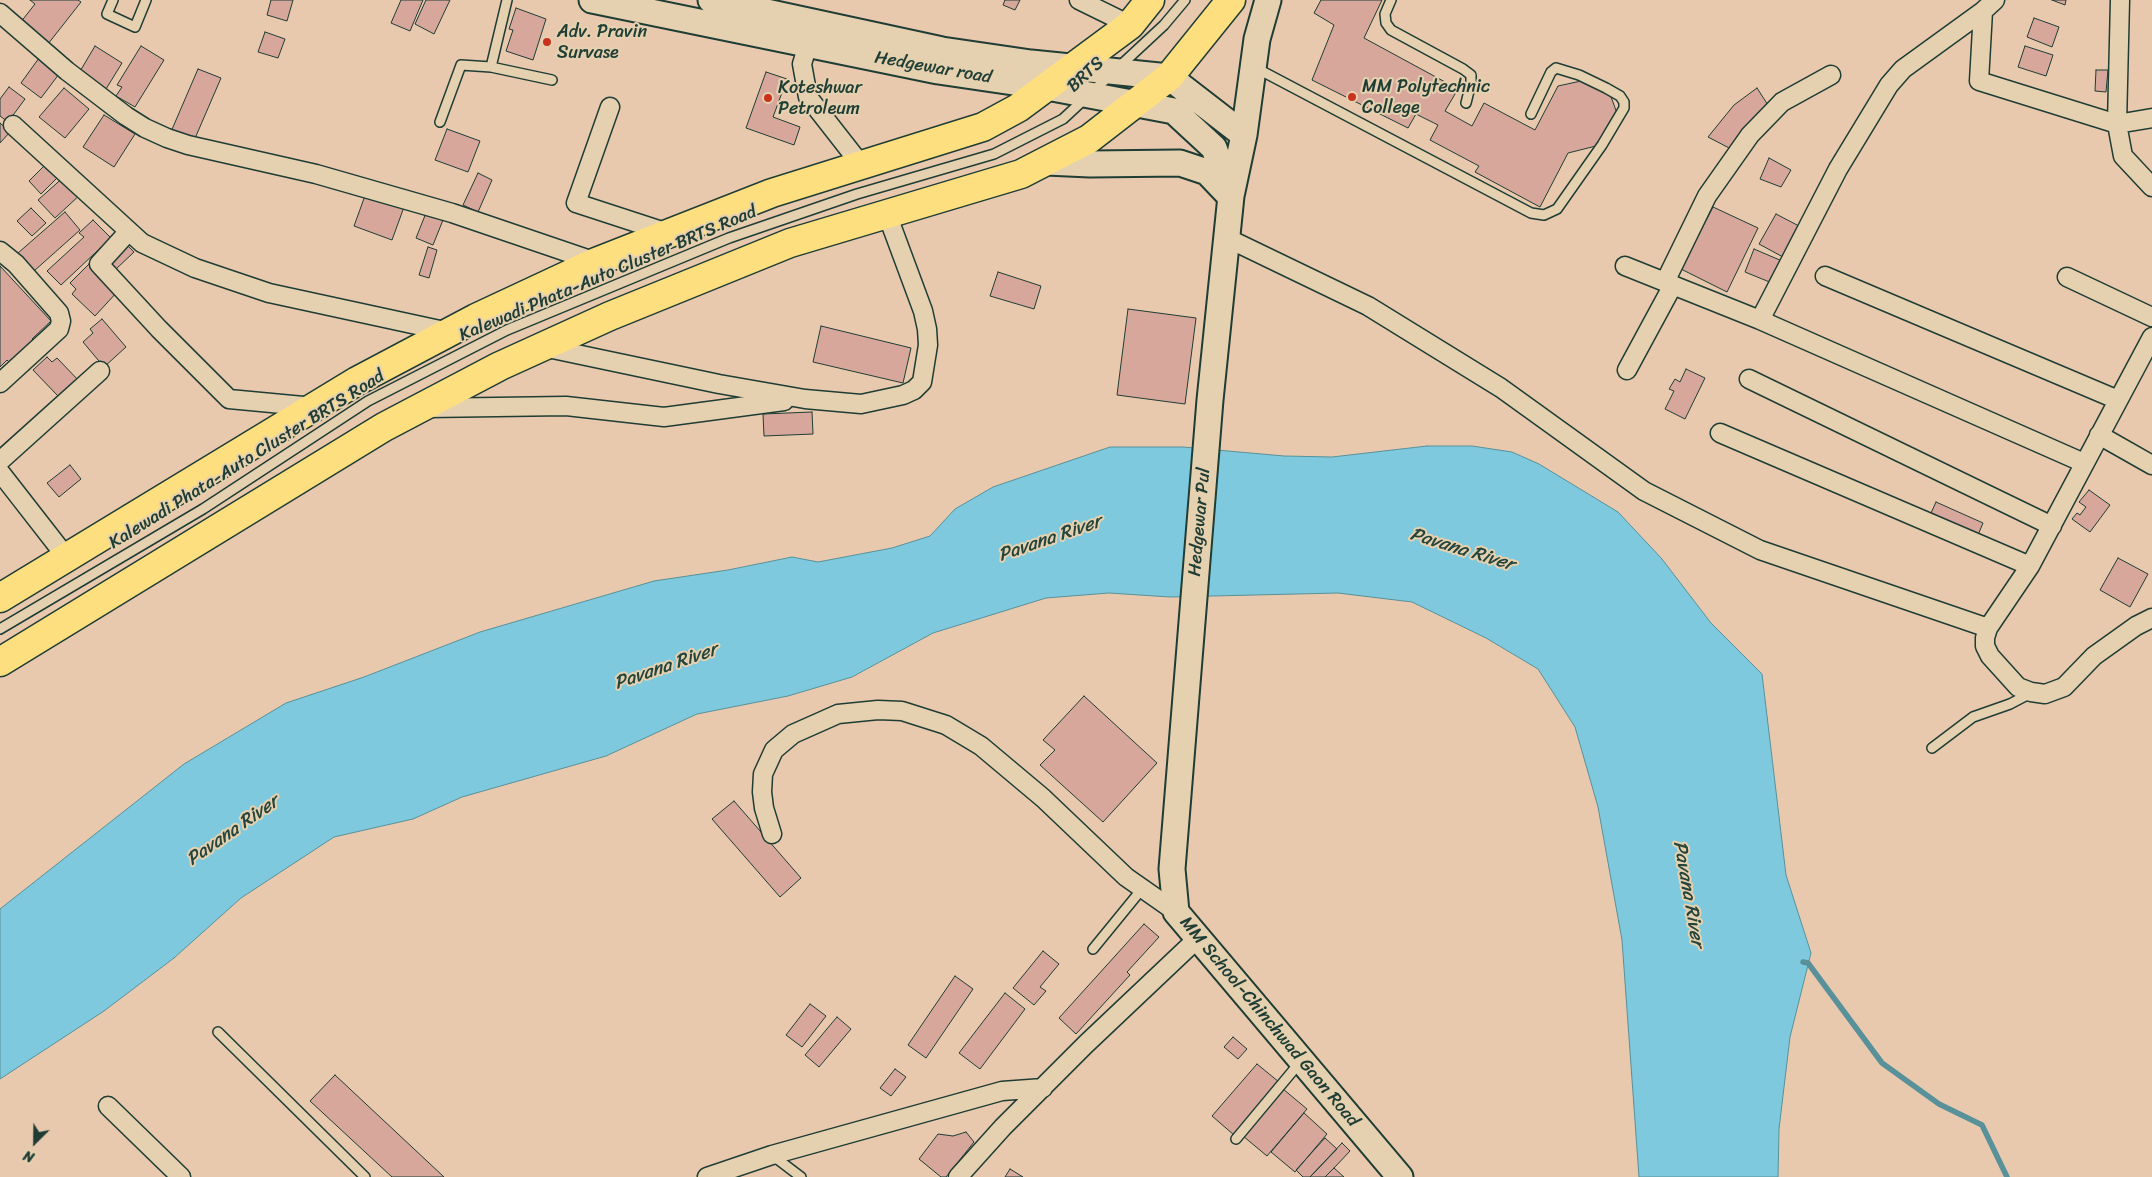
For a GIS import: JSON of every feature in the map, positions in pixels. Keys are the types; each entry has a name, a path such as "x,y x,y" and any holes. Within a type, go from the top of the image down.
{"main road":[{"name":"Hedgewar road","path":"592,0 637,4 811,33 1031,63 1169,77"},
{"name":"Hedgewar road","path":"710,0 938,71 1090,94 1174,111 1214,148 1231,196"},
{"path":"0,598 357,381 449,332 596,262 772,193 983,127 1018,108 1130,25 1150,0"},
{"path":"0,662 384,428 500,366 610,316 790,243 1021,174 1089,139 1138,103 1169,77 1231,0"},
{"name":"Hedgewar Pul","path":"1191,644 1210,400 1231,196 1244,135 1258,39 1268,0"},
{"path":"1169,77 1244,135"},
{"path":"1046,162 1090,164 1180,163 1207,172 1231,196"},
{"name":"MM School-Chinchwad Gaon Road","path":"1191,644 1172,869 1176,912 1400,1177"}],"street":[{"path":"1079,0 1130,25"},
{"path":"2120,0 2117,124 2123,156 2152,187"},
{"path":"1989,6 1979,81 2117,124 2152,118"},
{"path":"1760,320 1838,169 1889,85 1920,56 1989,6"},
{"path":"0,13 67,71 126,116 145,128 167,138 188,145 316,174 452,213 596,262"},
{"path":"811,33 802,64 808,97 862,166"},
{"path":"1628,370 1707,196 1750,135 1782,102 1831,75"},
{"path":"610,107 576,203 668,233"},
{"path":"13,125 142,243 195,268 269,293 449,332"},
{"path":"542,347 719,384 805,399 861,404 903,395 914,390 922,382 928,345 927,329 923,311 886,214"},
{"path":"129,231 98,264 229,399 315,407"},
{"path":"1227,238 1368,306 1501,388 1644,491 1760,550 1988,628"},
{"path":"0,251 16,264 59,313 61,322 59,329 0,383"},
{"path":"1625,266 1760,320 2084,463"},
{"path":"1825,276 2118,400"},
{"path":"2067,277 2152,317"},
{"path":"2152,337 2030,566 1988,628 1985,646 1990,656 2018,687 2031,692 2045,694 2064,687 2094,656 2136,626 2152,618"},
{"path":"0,462 100,371"},
{"path":"1749,380 2052,526"},
{"path":"420,408 566,406 664,417 805,399"},
{"path":"1720,433 2030,566"},
{"path":"2099,435 2152,465"},
{"path":"3,485 67,558"},
{"path":"772,834 764,808 762,792 763,774 774,750 793,734 838,714 878,710 902,711 946,725 981,746 1042,798 1126,877 1176,912"},
{"path":"958,1177 1000,1130 1086,1044 1197,939"},
{"path":"707,1177 772,1155 1002,1091 1043,1088"},
{"path":"108,1106 181,1177"}],"lane":[{"path":"113,0 107,14 135,27 146,0"},
{"path":"491,67 508,0"},
{"name":"BRTS","path":"994,154 1063,119 1164,25 1186,0"},
{"path":"1391,0 1385,14 1386,23 1391,30 1464,69 1470,75 1471,83 1466,103"},
{"path":"440,122 461,64 491,67 552,80"},
{"path":"1254,67 1531,212 1544,215 1558,209 1602,145 1624,108 1624,102 1620,96 1606,88 1579,75 1556,68 1550,72 1531,114"},
{"name":"Kalewadi Phata-Auto Cluster BRTS Road","path":"0,629 203,509 368,400 507,330 729,238 857,194 994,154"},
{"path":"1932,748 1973,717 2010,704 2031,692"},
{"path":"1092,949 1142,889"},
{"path":"218,1032 365,1177"},
{"path":"1236,1139 1301,1060"},
{"path":"772,1155 800,1177"},
{"path":"794,1177 800,1177"}],"water":[{"name":"Pavana River","path":"1427,446 1472,446 1512,452 1539,464 1618,512 1662,559 1711,623 1762,674 1786,875 1811,953 1790,1037 1779,1129 1778,1177 1639,1177 1622,940 1598,807 1575,727 1538,669 1486,638 1412,602 1338,593 1170,597 1109,593 1046,598 933,633 852,677 788,696 697,714 606,756 462,797 413,819 334,837 241,898 174,958 104,1011 0,1079 0,909 184,764 286,703 364,677 480,632 654,581 728,570 792,557 818,562 892,548 930,536 955,509 993,487 1110,447 1183,447 1284,456 1332,457"}],"building":[{"path":"30,0 78,0 81,2 48,44 20,23 35,4"},
{"path":"271,0 293,0 287,21 267,15"},
{"path":"401,0 423,0 410,31 391,23"},
{"path":"426,0 450,0 434,34 415,24"},
{"path":"1005,0 1020,0 1015,10 1003,5"},
{"path":"1321,0 1382,0 1364,38 1458,89 1445,111 1472,126 1484,103 1535,130 1558,86 1581,81 1610,94 1618,116 1600,145 1568,153 1540,207 1475,172 1479,166 1430,140 1438,125 1416,114 1408,128 1312,80 1334,25 1314,13"},
{"path":"2052,0 2066,0 2065,5"},
{"path":"516,8 546,19 533,60 506,51 513,30 509,29"},
{"path":"2034,18 2059,27 2052,47 2027,37"},
{"path":"265,32 285,39 278,58 258,52"},
{"path":"95,46 122,63 106,89 79,73"},
{"path":"141,46 164,60 135,107 116,96 122,87 117,85"},
{"path":"2025,46 2053,55 2046,76 2018,67"},
{"path":"39,58 59,74 41,98 21,83"},
{"path":"198,69 221,78 193,143 170,134"},
{"path":"2096,70 2108,70 2106,92 2095,91"},
{"name":"Koteshwar Petroleum","path":"766,72 787,79 773,117 800,127 794,145 746,128"},
{"path":"9,87 25,99 8,122 0,116 0,99"},
{"path":"64,88 89,109 65,138 39,117"},
{"path":"1757,88 1768,105 1744,129 1733,150 1708,137 1734,105"},
{"path":"104,115 135,134 114,167 83,147"},
{"path":"0,123 10,132 0,143"},
{"path":"447,129 480,141 468,172 435,160"},
{"path":"1769,158 1791,170 1781,187 1760,179"},
{"path":"50,160 62,173 41,194 29,181"},
{"path":"478,173 492,180 478,212 463,205"},
{"path":"66,175 82,193 55,218 38,200"},
{"path":"366,193 404,207 392,240 354,226"},
{"path":"1713,207 1758,228 1727,292 1681,269"},
{"path":"31,208 46,223 32,236 17,221"},
{"path":"65,212 80,230 34,271 18,253"},
{"path":"426,213 443,220 433,245 416,238"},
{"path":"1776,214 1799,226 1783,257 1759,244"},
{"path":"93,220 111,238 61,285 47,271 84,237 79,233"},
{"path":"118,236 134,252 115,270 99,254"},
{"path":"428,247 437,250 429,278 419,275"},
{"path":"1754,249 1782,261 1772,283 1745,272"},
{"path":"89,264 118,291 95,316 72,294 76,289 70,283"},
{"path":"0,266 51,321 32,339 35,342 11,364 7,360 0,367"},
{"path":"998,272 1041,286 1034,309 990,296"},
{"path":"1128,309 1196,318 1185,404 1117,395"},
{"path":"102,319 126,347 104,367 83,342 93,333 90,329"},
{"path":"821,326 911,348 903,383 813,362"},
{"path":"47,357 52,362 57,358 82,384 69,397 63,391 58,396 33,370"},
{"path":"1686,369 1705,378 1685,419 1665,409 1674,391 1669,389 1675,379 1680,382"},
{"path":"812,412 813,434 764,436 763,414"},
{"path":"70,465 81,479 59,497 47,483"},
{"path":"2089,490 2110,505 2090,532 2072,519 2077,513 2080,515 2086,507 2079,502"},
{"path":"1936,502 1983,523 1978,535 1931,513"},
{"path":"2118,558 2148,574 2130,607 2100,590"},
{"path":"1084,696 1157,763 1103,822 1040,765 1055,750 1043,740"},
{"path":"734,801 801,878 780,897 712,819"},
{"path":"1144,924 1159,937 1127,972 1130,975 1076,1034 1059,1018"},
{"path":"1043,951 1059,964 1040,987 1046,991 1034,1005 1013,988"},
{"path":"955,976 973,989 926,1058 908,1045"},
{"path":"1005,993 1025,1009 980,1069 959,1053"},
{"path":"810,1004 826,1016 802,1047 786,1035"},
{"path":"837,1017 851,1029 819,1067 805,1055"},
{"path":"1233,1037 1247,1049 1238,1059 1224,1047"},
{"path":"1257,1064 1279,1082 1234,1135 1212,1116"},
{"path":"895,1069 906,1077 891,1096 880,1088"},
{"path":"335,1075 444,1177 392,1177 310,1101"},
{"path":"1283,1089 1307,1109 1267,1156 1243,1136"},
{"path":"1304,1113 1327,1134 1295,1172 1271,1152"},
{"path":"966,1132 974,1142 946,1177 941,1177 919,1159 938,1134 953,1136"},
{"path":"1325,1138 1337,1149 1310,1177 1303,1177 1296,1170"},
{"path":"1342,1143 1350,1151 1334,1168 1325,1177 1310,1177"},
{"path":"1334,1168 1344,1177 1325,1177"},
{"path":"1010,1169 1023,1177 1005,1177"}],"waterway":[{"path":"1803,962 1808,963 1882,1063 1939,1104 1982,1125 2007,1177"}],"place":[{"name":"Adv. Pravin Survase","path":"547,42"},
{"name":"MM Polytechnic College","path":"1352,97"},
{"name":"Koteshwar Petroleum","path":"768,98"}]}
